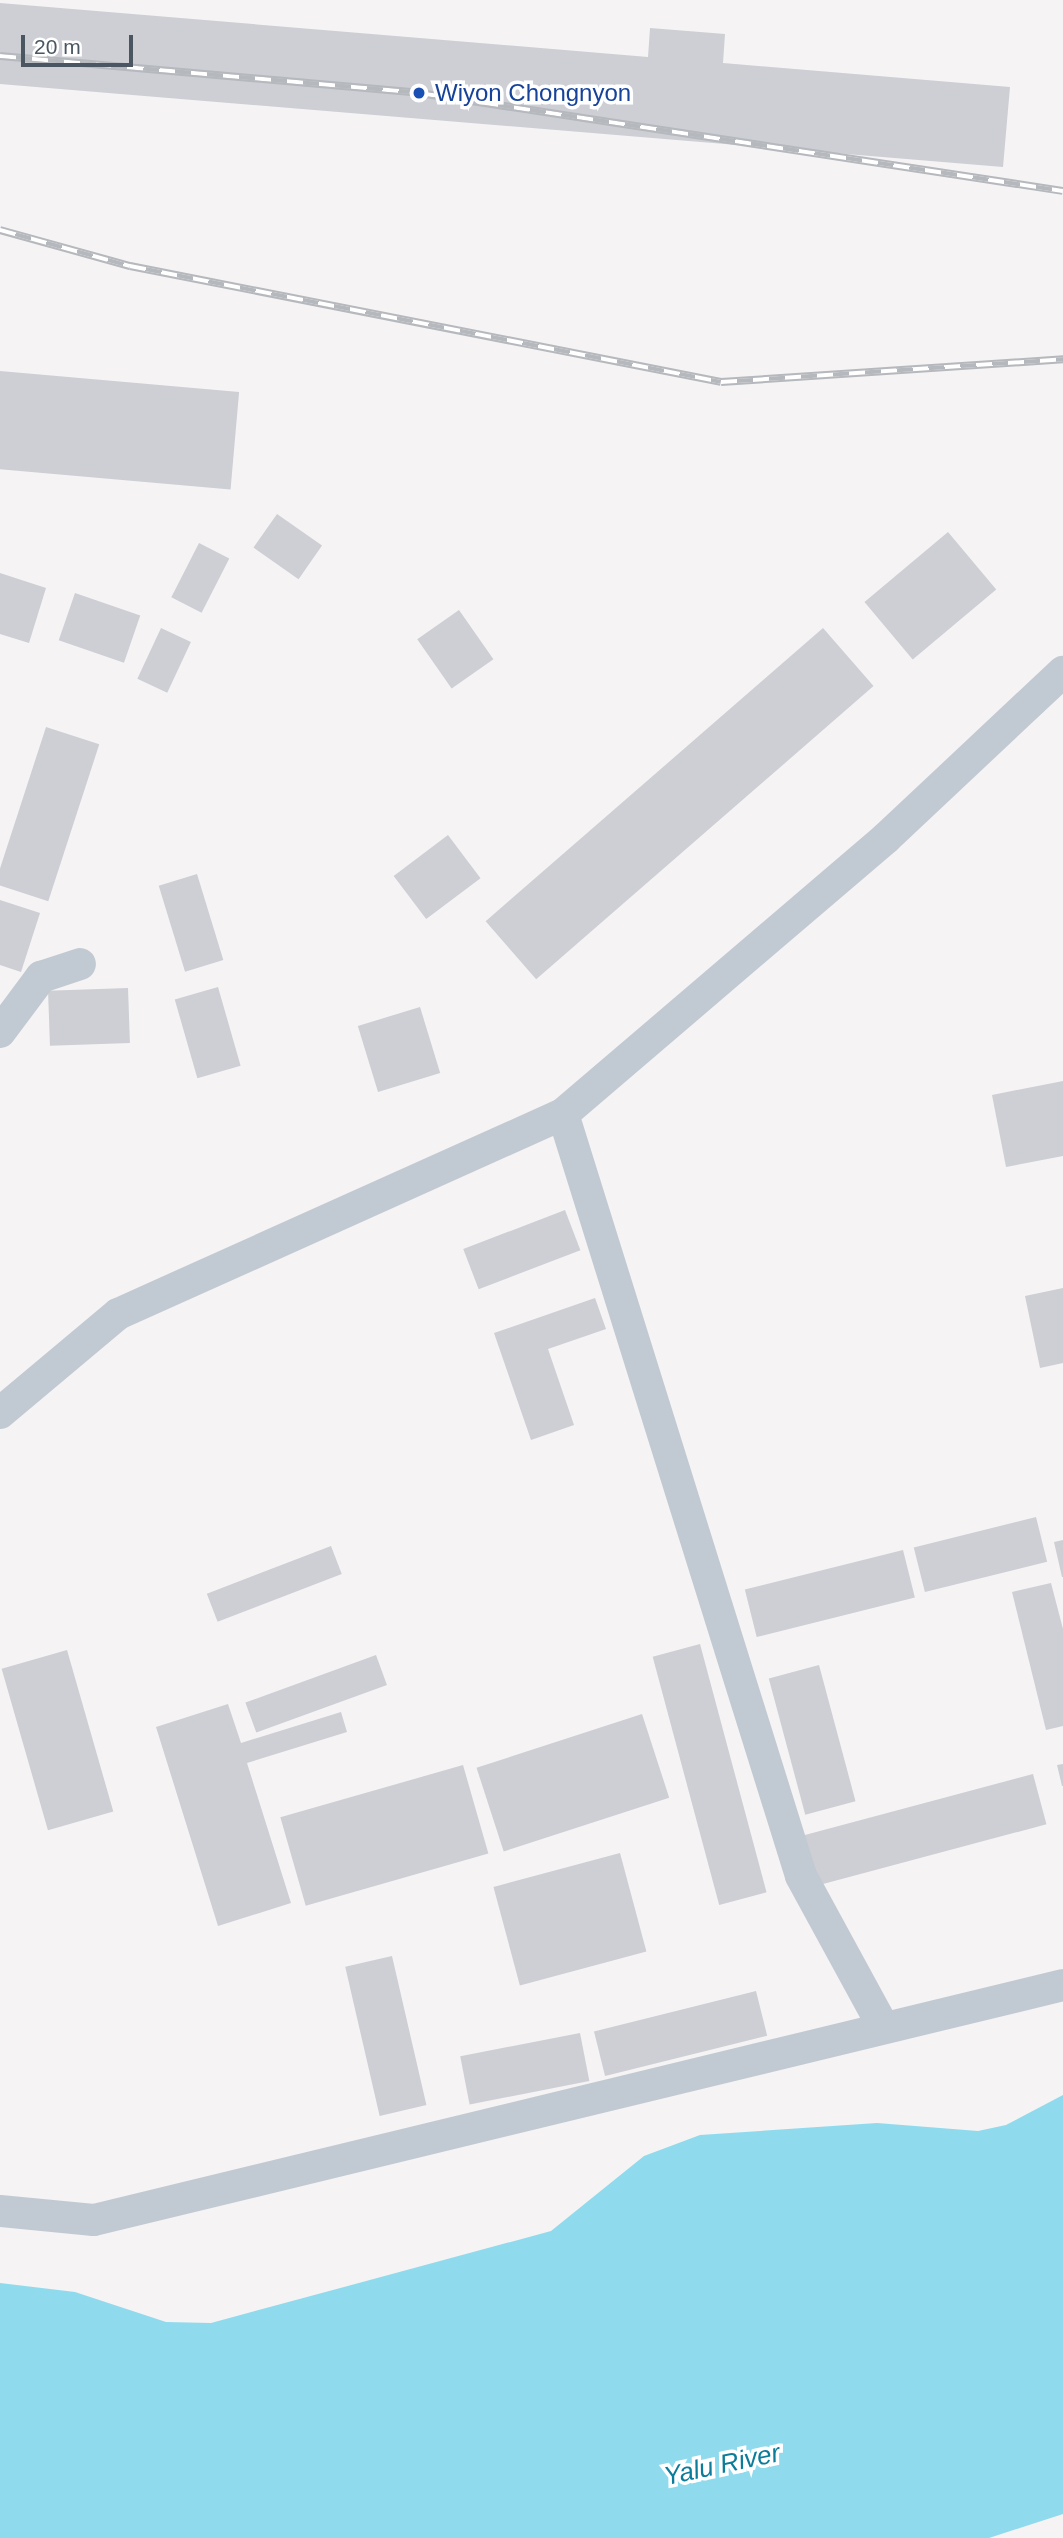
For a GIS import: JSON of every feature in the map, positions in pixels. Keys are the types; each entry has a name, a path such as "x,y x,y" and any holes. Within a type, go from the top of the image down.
{"street":[{"path":"0,1413 118,1314 563,1114 886,838 1063,672"},
{"path":"0,1032 41,977 80,964"},
{"path":"563,1114 801,1875 884,2028"},
{"path":"0,2211 94,2220 1063,1984"}],"water":[{"name":"Yalu River","path":"1063,2095 1063,2514 989,2538 0,2538 0,2283 75,2292 166,2322 211,2323 551,2231 644,2156 700,2135 877,2123 978,2131 1006,2125"}],"building":[{"path":"0,3 648,57 650,28 725,34 723,63 1010,87 1003,167 0,84"},
{"path":"0,371 239,392 231,490 0,469"},
{"path":"277,514 322,546 299,579 253,548"},
{"path":"948,532 996,589 913,660 865,602"},
{"path":"199,543 229,558 202,613 171,597"},
{"path":"0,573 46,588 29,643 0,634"},
{"path":"75,593 140,615 124,663 59,640"},
{"path":"459,610 493,659 452,688 417,639"},
{"path":"161,628 191,642 167,693 137,679"},
{"path":"823,628 874,686 536,979 486,921"},
{"path":"46,727 99,744 48,901 0,886 0,869"},
{"path":"448,835 480,878 426,919 394,876"},
{"path":"197,874 223,960 185,972 159,886"},
{"path":"0,900 40,913 21,972 0,965"},
{"path":"218,987 241,1066 197,1078 175,999"},
{"path":"128,988 130,1043 50,1046 48,991"},
{"path":"420,1007 440,1073 378,1092 358,1026"},
{"path":"1063,1081 1063,1156 1006,1167 992,1095"},
{"path":"565,1210 580,1250 479,1289 463,1249"},
{"path":"1063,1288 1063,1363 1040,1368 1025,1296"},
{"path":"595,1298 606,1329 548,1349 574,1425 531,1440 494,1333"},
{"path":"1036,1517 1047,1562 925,1592 914,1547"},
{"path":"1063,1540 1063,1577 1062,1577 1054,1542"},
{"path":"331,1546 342,1574 218,1622 207,1594"},
{"path":"903,1550 915,1598 757,1637 745,1589"},
{"path":"1051,1583 1063,1629 1063,1726 1046,1730 1012,1592"},
{"path":"700,1644 767,1892 719,1905 653,1657"},
{"path":"67,1650 113,1811 48,1830 2,1669"},
{"path":"376,1655 387,1685 256,1733 245,1703"},
{"path":"819,1665 855,1801 805,1815 769,1678"},
{"path":"228,1704 241,1743 341,1712 347,1732 247,1763 291,1903 218,1926 156,1727"},
{"path":"642,1714 669,1798 504,1851 477,1768"},
{"path":"1063,1764 1063,1786 1062,1786 1057,1765"},
{"path":"463,1765 488,1853 306,1906 280,1817"},
{"path":"1033,1774 1046,1824 815,1886 801,1836"},
{"path":"620,1853 646,1952 520,1985 493,1887"},
{"path":"392,1956 426,2105 380,2116 345,1967"},
{"path":"756,1991 767,2036 605,2076 594,2031"},
{"path":"580,2033 589,2081 470,2104 460,2056"}],"railway":[{"path":"0,56 419,93 1063,191"},
{"path":"0,230 130,266 721,382 1063,359"}],"place":[{"name":"Wiyon Chongnyon","path":"419,93"}]}
